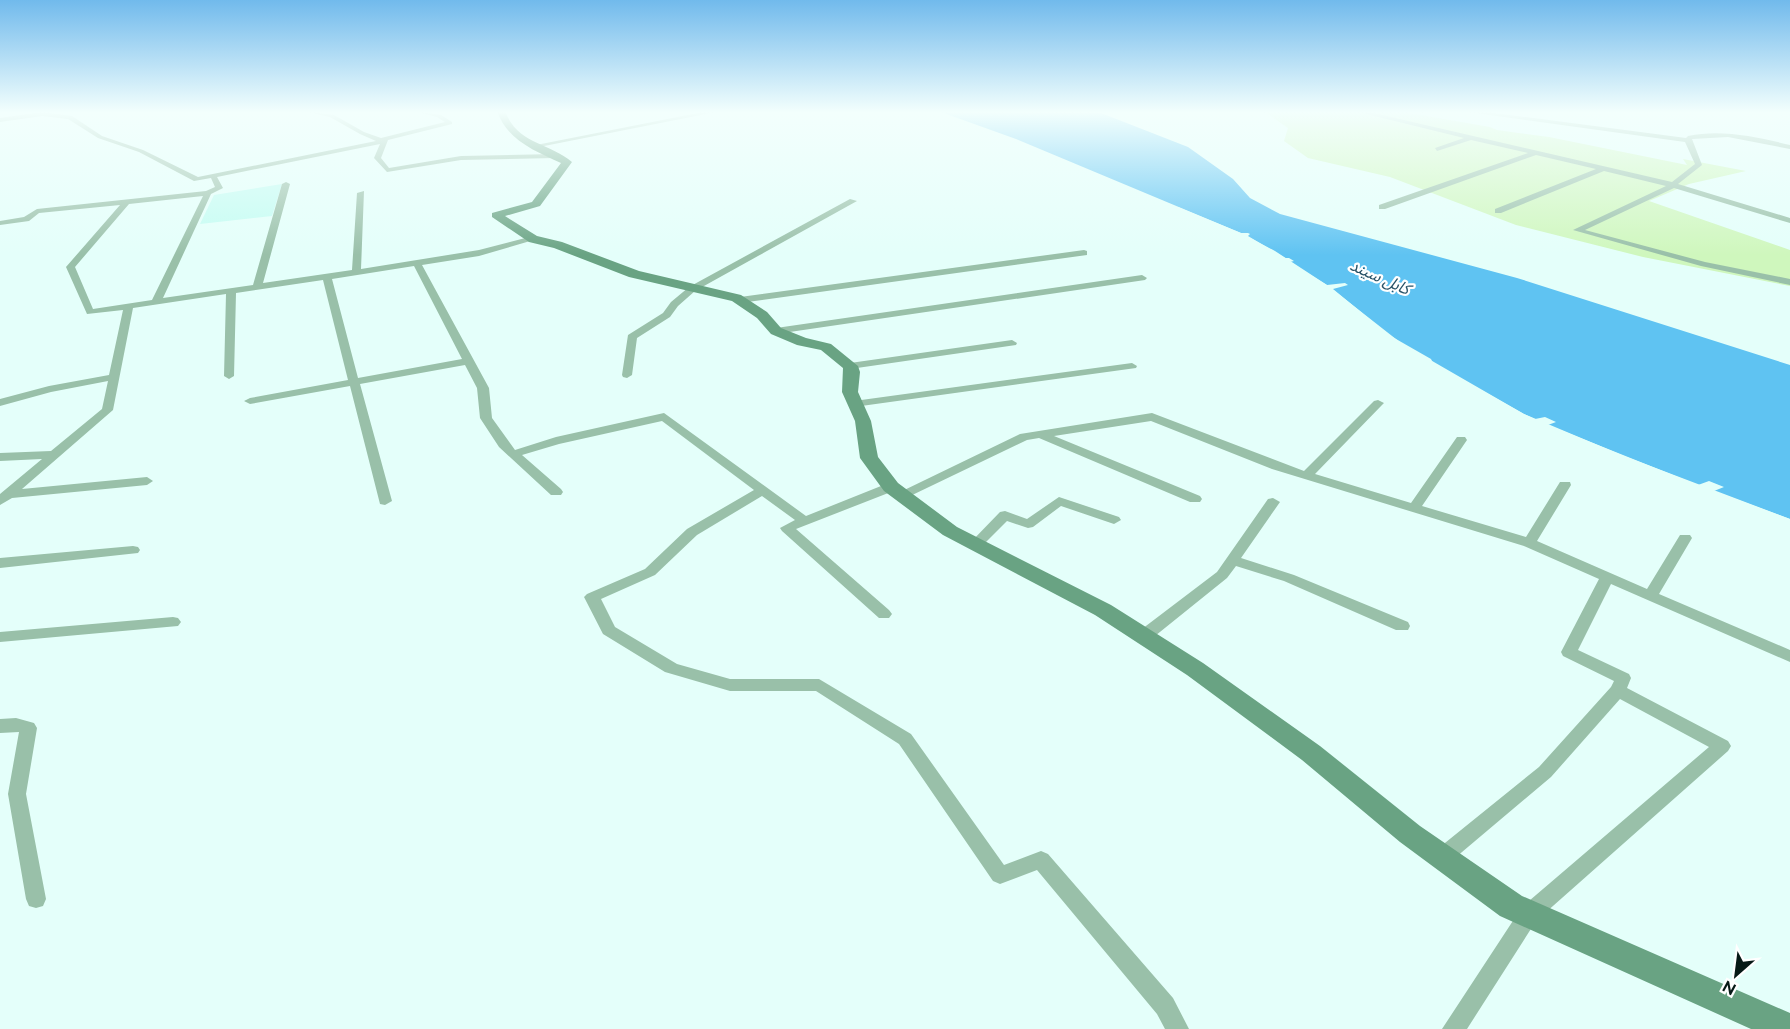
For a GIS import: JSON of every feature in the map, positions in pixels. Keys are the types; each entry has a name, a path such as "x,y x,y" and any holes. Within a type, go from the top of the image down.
{"street":[{"path":"157,159 197,179 295,159"},
{"path":"378,159 387,170 455,159"},
{"path":"561,159 567,162 536,204 496,215 533,239 558,245 634,274 740,300 1084,253"},
{"path":"1382,207 1518,159"},
{"path":"1560,159 1673,185 1790,221"},
{"path":"1696,159 1699,165 1673,185 1577,230 1704,264 1790,282"},
{"path":"1498,211 1602,169"},
{"path":"0,223 26,219 37,211 208,193 219,188 213,176"},
{"path":"257,288 286,184"},
{"path":"156,302 208,193"},
{"path":"356,273 361,193"},
{"path":"127,201 70,267 90,312 327,278 479,253 533,239"},
{"path":"627,375 632,337 667,315 674,304 692,289 853,201"},
{"path":"417,263 483,388 486,418 505,447 556,492"},
{"path":"327,278 385,501"},
{"path":"776,331 1142,278"},
{"path":"229,376 231,292"},
{"path":"740,300 762,315 776,331 802,342 826,347 850,366 852,372 850,392 863,421 869,458 896,491 950,531 1065,589 1195,669 1302,746 1410,834 1511,906 1789,1029"},
{"path":"4,498 107,410 129,306"},
{"path":"850,366 1012,343"},
{"path":"250,401 469,362"},
{"path":"854,404 1132,366"},
{"path":"0,403 40,392 114,377"},
{"path":"1307,475 1378,403"},
{"path":"514,454 556,441 664,417 805,520"},
{"path":"884,614 787,528 896,491 1024,437 1152,417 1276,466 1529,543 1790,656"},
{"path":"1041,434 1195,499"},
{"path":"1414,508 1461,440"},
{"path":"0,457 55,455"},
{"path":"4,498 147,481"},
{"path":"1529,543 1565,485"},
{"path":"763,490 692,532 650,572 592,597 609,630 671,668 730,685 819,686 905,739 1000,875 1041,860 1165,1006 1177,1029"},
{"path":"976,544 1005,515 1028,524 1059,501 1114,520"},
{"path":"1144,636 1222,575 1273,502"},
{"path":"1651,595 1685,538"},
{"path":"0,563 134,550"},
{"path":"1232,560 1289,578 1402,626"},
{"path":"1442,857 1545,772 1618,690 1623,678 1569,652 1608,576"},
{"path":"0,637 173,622"},
{"path":"1454,1029 1529,914 1722,746 1618,690"},
{"path":"0,726 16,725 28,728 17,794 36,899"}],"shaded area":[{"path":"282,184 272,216 200,224 214,195"}],"green space":[{"path":"1312,159 1658,159 1687,165 1683,159 1746,171 1689,184 1649,201 1790,250 1790,286 1643,257 1516,225 1390,177"}],"water":[{"name":"کابل سيند","path":"1064,159 1205,159 1233,179 1250,198 1280,214 1517,278 1790,365 1790,519 1624,456 1524,414 1401,343 1327,285 1275,251 1241,233"}],"pier":[{"path":"1174,207 1241,233 1250,234 1248,236 1294,261 1290,262 1327,285 1345,283 1348,285 1333,289 1389,335 1431,359 1433,363 1524,414 1535,419 1545,417 1556,422 1548,425 1698,485 1709,481 1724,487 1714,491 1790,519 1790,522 1623,459 1522,416 1399,345 1330,291 1260,245"}]}
